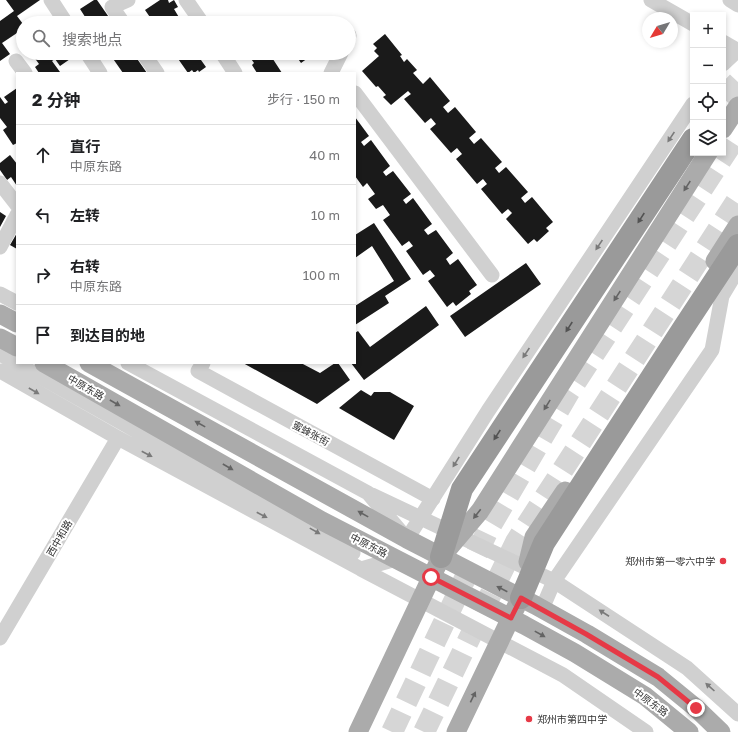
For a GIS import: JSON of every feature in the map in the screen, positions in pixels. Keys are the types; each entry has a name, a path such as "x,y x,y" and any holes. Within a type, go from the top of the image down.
{"highway":[{"path":"441,557 454,534 462,489 690,144"},
{"path":"521,598 530,569 549,536 677,336 738,245"}],"main road":[{"path":"726,125 738,106"},
{"path":"454,534 480,511 706,156"},
{"path":"530,569 534,537 738,225"},
{"path":"0,314 16,322"},
{"path":"0,338 16,347"},
{"name":"中原东路","path":"46,364 322,521 511,618 575,653 645,696 689,732"},
{"path":"91,364 407,539 542,609 586,634 658,677 696,708 722,732"},
{"path":"358,732 441,557"},
{"path":"456,732 521,598"}],"street":[{"path":"51,0 61,16"},
{"path":"118,16 112,7 128,0"},
{"path":"186,0 197,16"},
{"path":"651,0 690,22"},
{"path":"730,0 738,5"},
{"path":"726,44 738,50 726,61"},
{"path":"92,60 99,72"},
{"path":"148,60 156,72"},
{"path":"227,60 234,72"},
{"path":"356,94 492,275"},
{"path":"368,493 407,539 488,411 690,108"},
{"path":"0,183 16,204"},
{"path":"0,247 16,217"},
{"path":"542,609 554,581 712,350 722,296 738,269"},
{"path":"0,294 16,302"},
{"path":"0,354 16,363"},
{"path":"17,364 368,567 420,600 563,675 646,732"},
{"path":"130,364 368,493 554,581 687,668 738,714"},
{"name":"蜜蜂张街","path":"202,364 198,371 433,499"},
{"path":"0,371 118,438 368,567 396,559"},
{"name":"西中和路","path":"0,638 118,438"}],"building":[{"path":"6,0 40,0 16,16 16,34 2,43 10,54 0,61 0,21 14,11"},
{"path":"94,0 97,0 108,16 84,16 80,9"},
{"path":"160,0 168,0 169,3 174,0 178,7 174,9 178,16 149,16 145,10"},
{"path":"385,34 402,55 400,56 404,62 407,59 417,70 413,73 423,84 430,77 450,101 443,107 448,113 455,107 476,132 469,138 474,144 481,138 502,162 495,168 499,173 506,167 528,192 521,198 525,203 532,197 553,222 546,228 549,231 537,242 534,239 528,244 506,219 512,213 508,209 502,214 481,189 487,184 483,179 477,184 456,159 462,154 457,148 451,153 430,129 436,124 431,118 425,123 404,99 411,94 408,91 391,105 383,97 386,95 378,86 376,87 362,71 379,56 374,51 377,48 373,44"},
{"path":"36,60 54,60 52,61 60,72 38,72 35,67 39,64"},
{"path":"56,60 69,60 60,66"},
{"path":"114,60 138,60 146,72 122,72"},
{"path":"179,60 201,60 206,67 199,72 198,70 193,72 192,70 187,72"},
{"path":"252,60 274,60 281,72 256,72 252,65 254,63"},
{"path":"16,89 16,144 13,145 3,130 7,127 0,118 0,97 5,104 8,102 4,97"},
{"path":"356,118 369,136 361,142 364,146 371,140 390,166 383,172 386,176 393,171 411,194 403,200 406,204 413,198 432,224 424,230 428,235 436,230 453,253 446,259 450,265 458,259 477,285 469,291 471,294 456,306 453,302 447,307 428,281 435,276 430,270 423,275 406,251 413,246 409,241 402,246 383,220 390,215 383,205 376,209 368,199 375,194 367,183 363,187 356,177"},
{"path":"10,155 16,163 16,184 11,177 7,180 0,170 0,163"},
{"path":"0,212 6,216 0,227"},
{"path":"374,223 411,279 385,296 389,303 356,324 356,305 394,281 372,246 356,257 356,234"},
{"path":"16,235 16,248 10,245"},
{"path":"526,263 541,284 465,337 450,316"},
{"path":"426,306 439,325 364,380 352,364 356,364 356,332 358,331 370,347"},
{"path":"245,364 303,364 320,373 334,364 339,364 350,380 317,404"},
{"path":"361,390 371,396 374,392 390,392 414,406 394,440 339,408"}],"tunnel":[{"path":"726,95 738,82"},
{"path":"392,732 488,530 569,392 738,134"},
{"path":"424,732 516,542 738,199"}],"place":[{"name":"郑州市第一零六中学","path":"723,561"},
{"name":"郑州市第四中学","path":"529,719"}],"route":[{"path":"431,577 511,618 521,598 586,634 658,677 696,708"}]}
